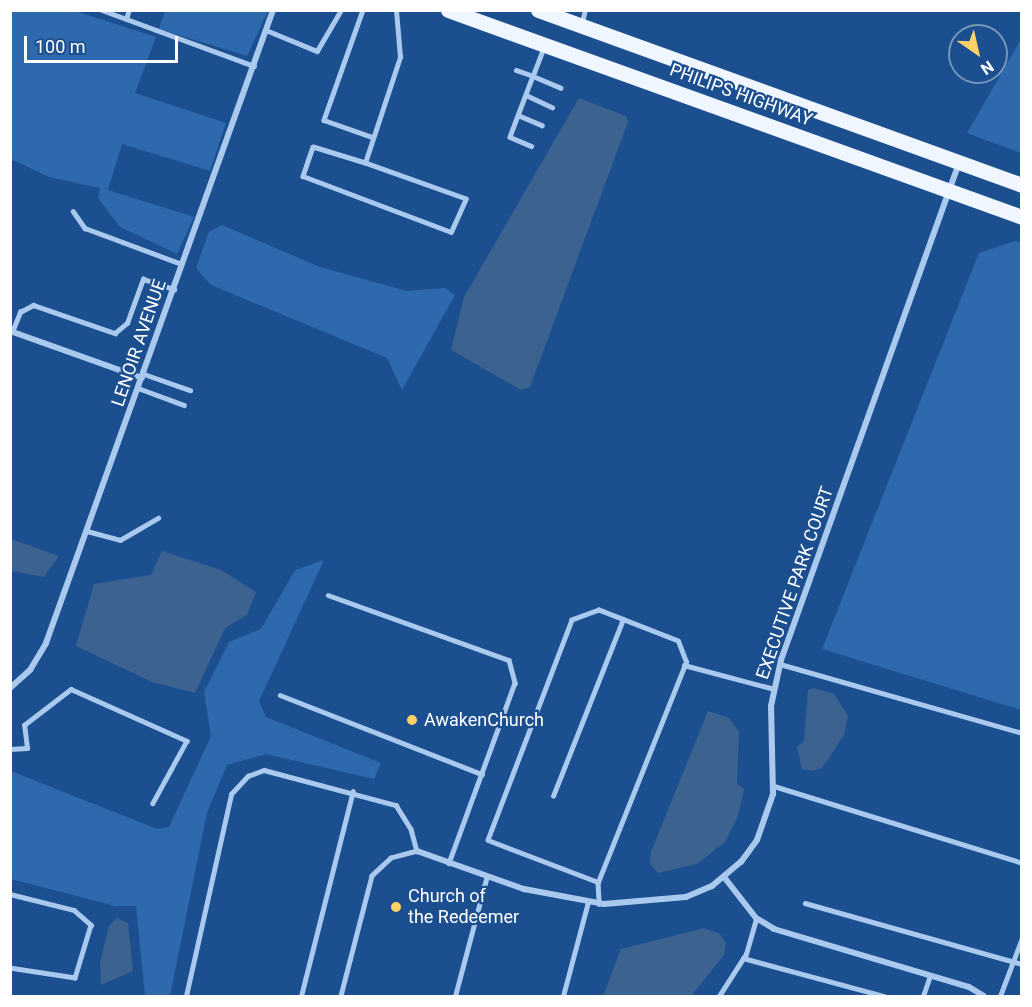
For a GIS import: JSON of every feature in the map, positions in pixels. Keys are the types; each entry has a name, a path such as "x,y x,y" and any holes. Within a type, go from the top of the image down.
{"main road":[{"name":"PHILIPS HIGHWAY","path":"448,10 1022,217"},
{"name":"PHILIPS HIGHWAY","path":"538,10 1022,184"}],"street":[{"name":"LENOIR AVENUE","path":"10,688 22,679 46,643 273,10"},
{"name":"EXECUTIVE PARK COURT","path":"417,851 487,876 599,904 674,900 724,877 757,840 774,786 774,688 780,664 960,162"},
{"path":"11,332 143,376"},
{"path":"724,877 756,918 774,929 930,976 984,996"}],"lane":[{"path":"102,10 254,66"},
{"path":"126,19 129,10"},
{"path":"267,30 317,51 340,10"},
{"path":"363,10 324,120 372,137"},
{"path":"365,163 400,57 396,10"},
{"path":"581,26 585,10"},
{"path":"531,146 510,137 545,45"},
{"path":"516,70 561,88"},
{"path":"526,95 552,107"},
{"path":"518,115 542,125"},
{"path":"313,147 365,163 466,199 451,232 303,176 313,147"},
{"path":"73,211 86,228 182,264"},
{"path":"11,332 20,312 33,305 115,333 127,323 143,279 174,289"},
{"path":"143,376 190,390"},
{"path":"138,388 184,405"},
{"path":"87,531 120,540 158,518"},
{"path":"328,595 509,660 515,683 449,862"},
{"path":"598,882 488,840 572,620 599,610 678,641 684,665 598,882 599,904"},
{"path":"553,796 623,619"},
{"path":"780,664 1022,733"},
{"path":"684,665 774,688"},
{"path":"10,749 27,748 24,725 71,689 187,741 153,803"},
{"path":"280,695 482,774"},
{"path":"186,996 231,794 248,776 264,770 353,791 396,805 417,851 391,858 372,876 341,996"},
{"path":"774,786 1022,863"},
{"path":"301,996 353,791"},
{"path":"455,996 487,876"},
{"path":"10,894 74,910 91,925 75,978 10,968"},
{"path":"563,996 588,902"},
{"path":"805,903 1022,964"},
{"path":"720,996 743,958 756,918"},
{"path":"1000,996 1015,962 1022,938"},
{"path":"743,958 884,996"},
{"path":"923,996 930,976"}],"shaded area":[{"path":"10,11 75,11 156,37 135,93 226,123 210,171 122,144 108,190 194,217 177,254 120,227 98,198 100,188 49,177 11,159"},
{"path":"165,11 268,11 247,56 159,29"},
{"path":"1021,39 1021,153 967,133 995,84 1008,84 1008,62"},
{"path":"579,98 626,116 628,122 530,387 521,390 451,350 464,297"},
{"path":"222,225 320,267 407,291 445,288 455,295 402,390 387,358 211,285 196,268 209,232"},
{"path":"1015,241 1022,243 1021,710 822,649 979,253"},
{"path":"11,539 59,556 44,577 11,571"},
{"path":"162,551 221,570 256,592 247,615 225,628 195,693 152,682 76,646 94,584 151,575"},
{"path":"324,560 259,701 266,717 381,763 374,779 266,754 227,765 207,813 170,996 145,996 136,906 115,906 11,879 11,771 157,829 169,827 211,736 204,692 229,642 261,629 295,570"},
{"path":"814,688 834,694 848,716 844,735 822,768 813,771 802,769 797,747 804,741 808,690"},
{"path":"708,711 729,718 739,732 737,784 744,789 738,816 725,842 697,864 658,873 650,864 651,852"},
{"path":"117,918 128,923 133,971 101,985 100,962 109,926"},
{"path":"704,928 720,934 726,943 724,955 691,996 603,996 621,949"}],"place":[{"name":"AwakenChurch","path":"412,720"},
{"name":"Church of the Redeemer","path":"396,907"}]}
